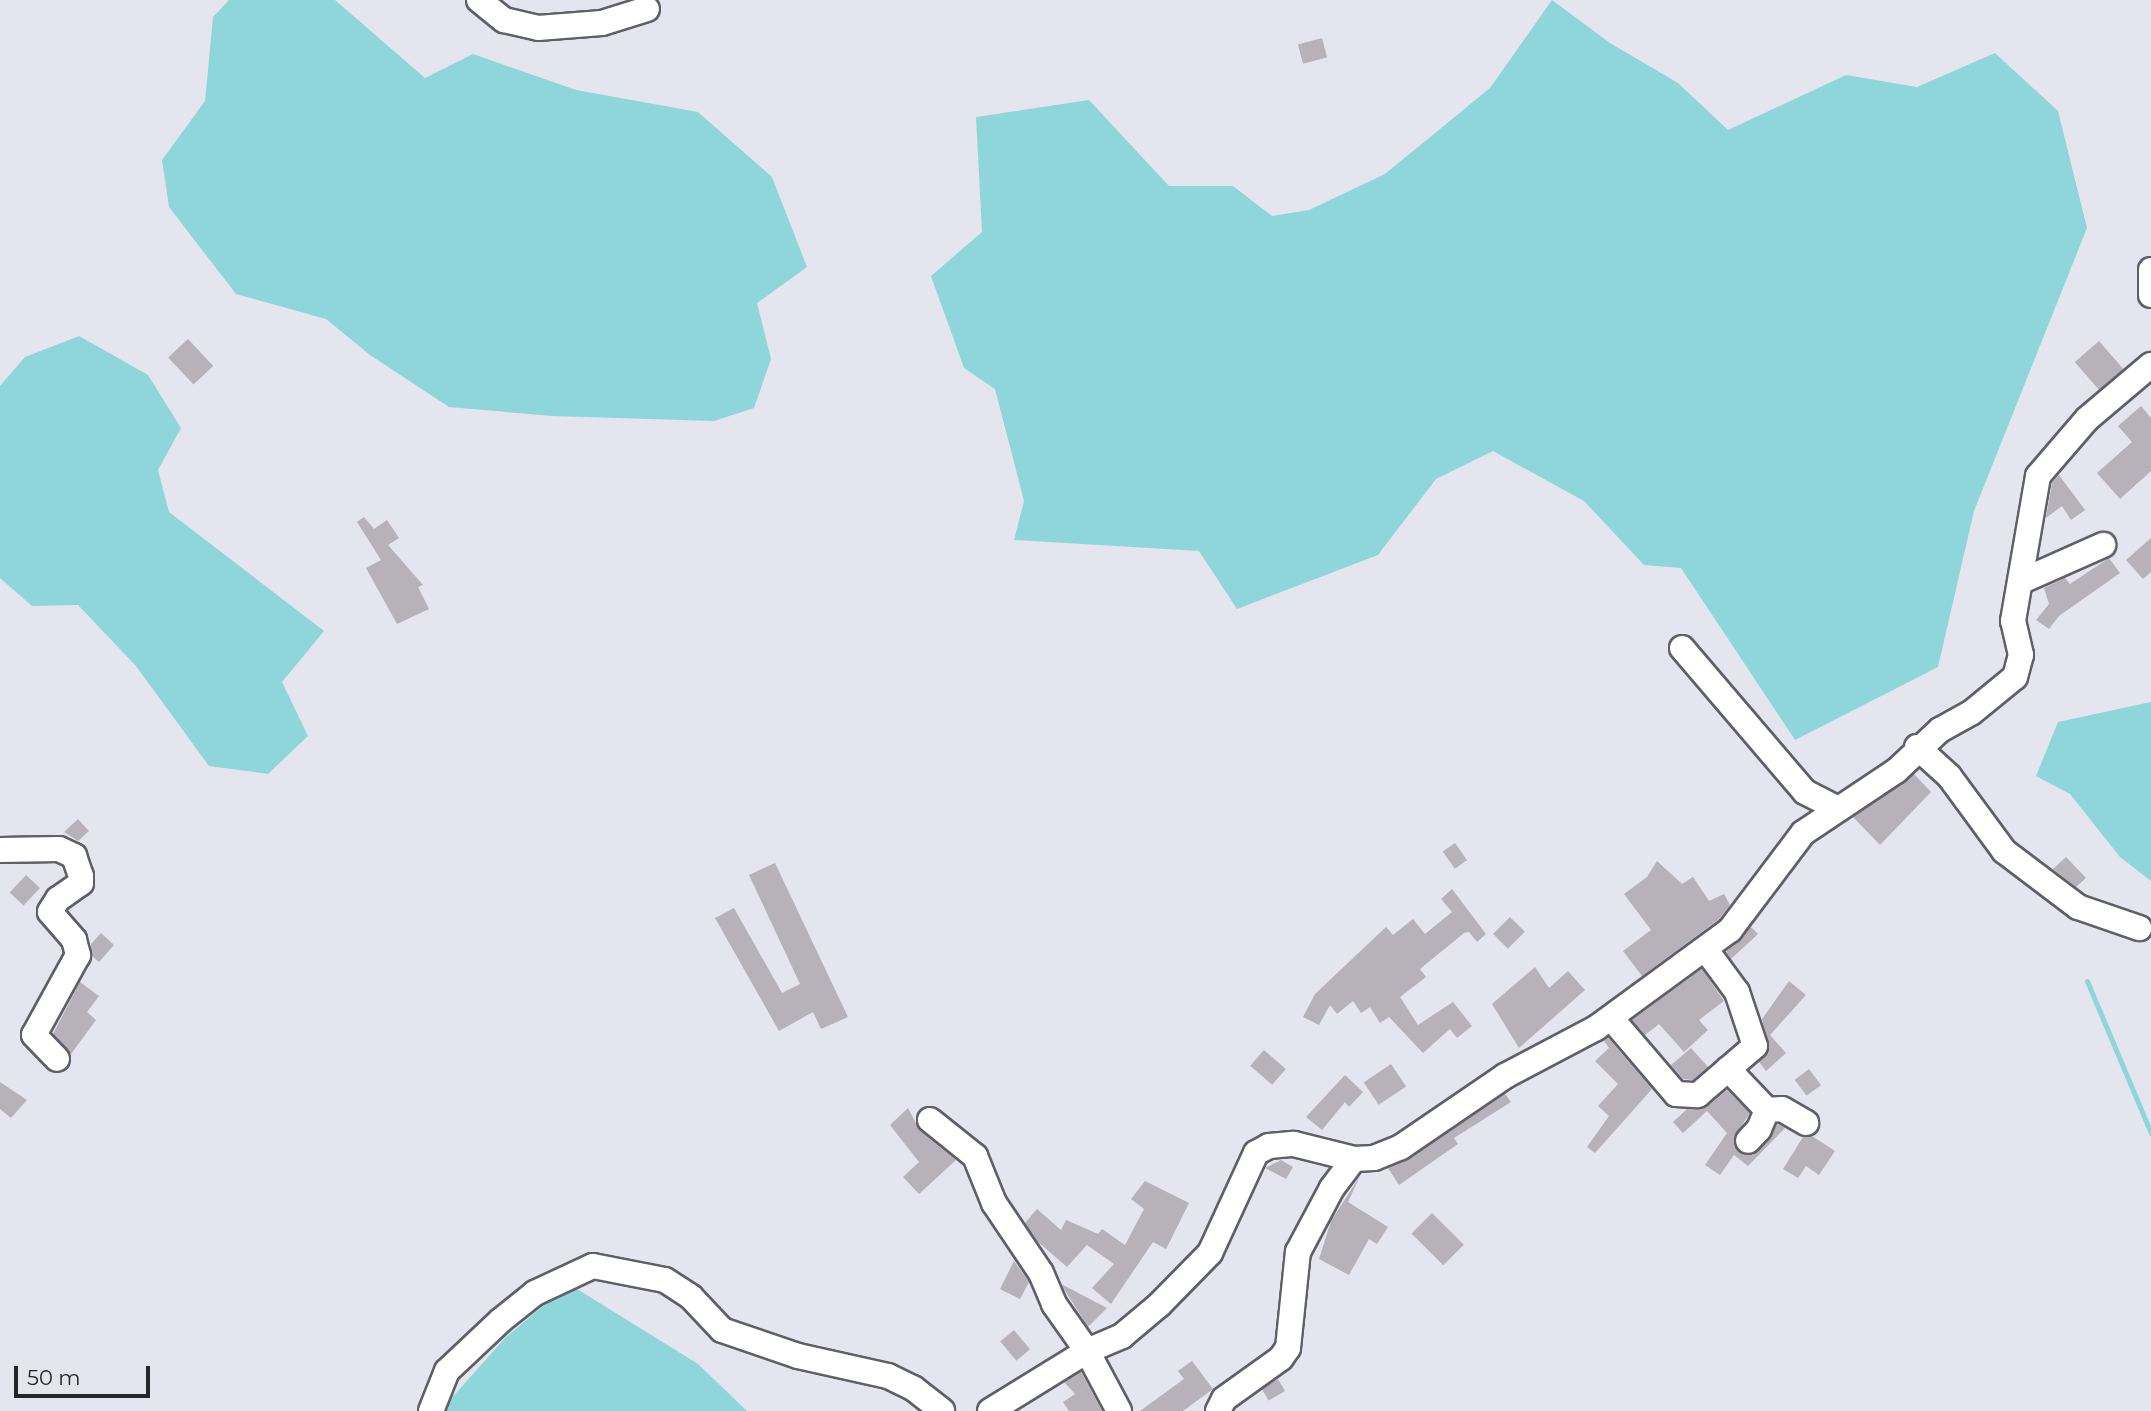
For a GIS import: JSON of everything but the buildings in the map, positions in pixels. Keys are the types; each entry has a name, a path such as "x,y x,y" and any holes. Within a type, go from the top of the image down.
{"street":[{"path":"479,0 504,20 538,28 602,23 647,9"},
{"path":"2151,270 2151,295"},
{"path":"990,1411 1087,1351 1122,1336 1210,1253 1256,1153 1269,1146 1294,1144 1354,1159 1374,1158 1401,1147 1505,1076 1611,1018 1730,930 1803,834 1837,808 1896,772 1917,747 1971,713 2015,677 2021,655 2013,621 2038,476 2087,419 2151,365"},
{"path":"2022,581 2103,545"},
{"path":"1682,648 1805,792 1837,808"},
{"path":"1917,747 1949,776 2004,852 2078,907 2139,928"},
{"path":"0,850 58,849 74,856 81,876 82,883 58,900 50,912 74,940 78,954 34,1035 57,1059"},
{"path":"1611,1018 1676,1094 1698,1095 1755,1046 1755,1038 1745,1023 1727,973 1706,950"},
{"path":"1728,1069 1767,1110"},
{"path":"1767,1110 1782,1109 1806,1123"},
{"path":"1748,1141 1759,1129 1767,1110"},
{"path":"930,1120 975,1156 994,1203 1087,1351 1119,1411"},
{"path":"1218,1411 1224,1399 1281,1358 1287,1348 1298,1252 1327,1197 1354,1159"},
{"path":"430,1411 447,1371 500,1321 535,1293 593,1266 665,1280 691,1297 722,1329 798,1356 888,1376 913,1388 942,1411"}],"water":[{"path":"229,0 335,0 425,78 473,54 576,90 698,112 772,177 807,267 757,303 771,359 754,408 714,421 552,416 449,407 370,355 326,319 236,294 169,207 162,160 205,101 213,17"},
{"path":"1552,0 1610,43 1678,83 1728,130 1846,75 1917,87 1995,53 2058,111 2087,228 1974,511 1938,667 1795,740 1681,568 1644,565 1584,501 1493,451 1436,479 1378,555 1237,609 1199,551 1014,540 1024,501 995,389 964,368 931,276 982,232 976,117 1089,100 1169,186 1233,186 1272,216 1309,210 1385,174 1490,88"},
{"path":"79,336 148,375 181,428 158,470 169,512 324,631 282,682 308,736 268,774 209,766 136,666 78,605 32,606 0,578 0,386 25,357"},
{"path":"2151,702 2151,881 2120,857 2070,794 2036,776 2058,722"},
{"path":"569,1284 698,1364 747,1411 440,1411 505,1338"}],"waterway":[{"path":"2087,981 2151,1133"}]}
